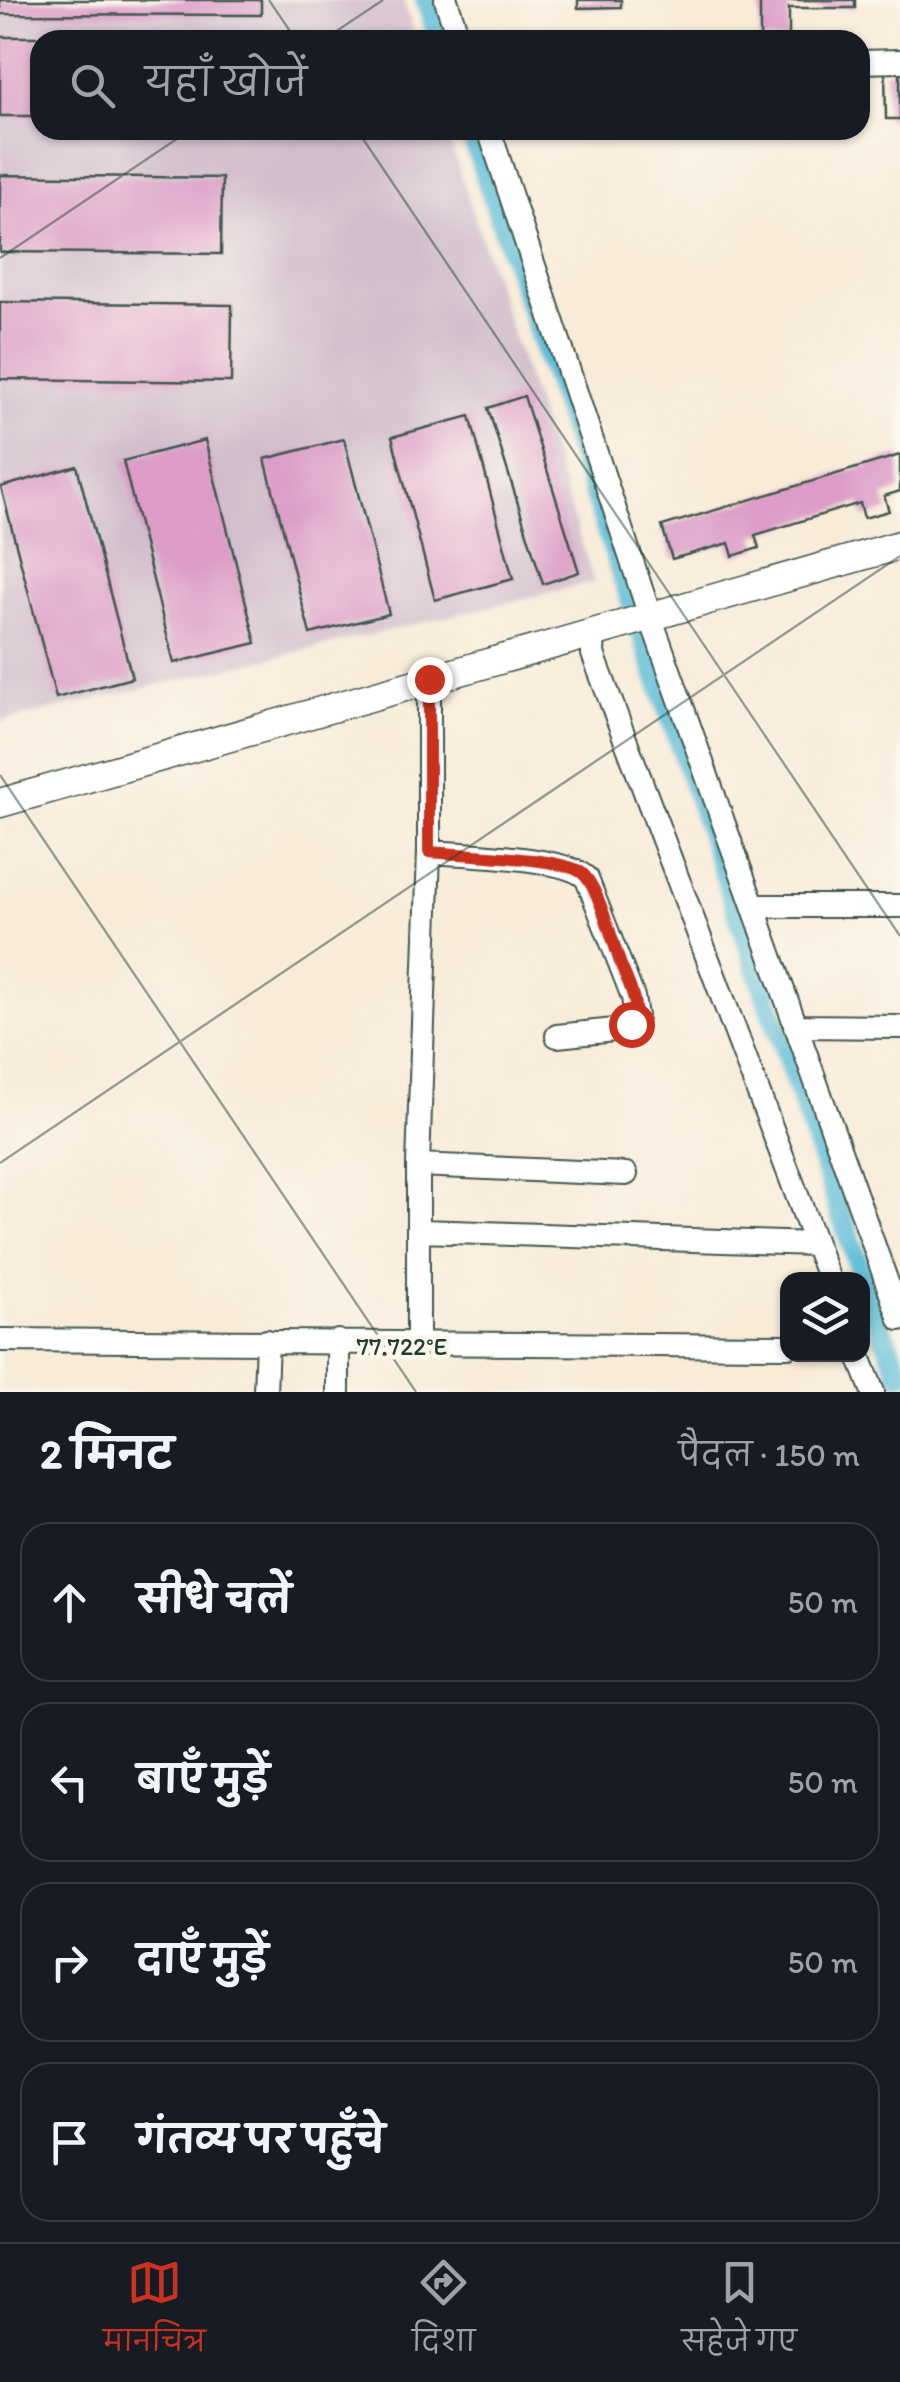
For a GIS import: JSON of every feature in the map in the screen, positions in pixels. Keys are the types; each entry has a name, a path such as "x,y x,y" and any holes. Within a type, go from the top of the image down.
{"street":[{"path":"446,0 456,30"},
{"path":"870,62 900,61"},
{"path":"492,140 648,617 900,1319"},
{"path":"0,803 900,546"},
{"path":"594,631 593,654 826,1272"},
{"path":"418,1342 429,679"},
{"path":"429,852 557,864 580,871 587,879 633,997 636,1017 624,1029 557,1036"},
{"path":"754,906 900,906"},
{"path":"795,1026 900,1026"},
{"path":"418,1166 626,1174"},
{"path":"420,1231 815,1244"},
{"path":"0,1340 780,1346"},
{"path":"264,1392 268,1341"},
{"path":"338,1341 338,1392"},
{"path":"861,1362 872,1392"}],"shaded area":[{"path":"0,0 403,0 414,30 30,30 30,140 449,140 594,582 0,722"}],"building":[{"path":"0,0 261,0 261,15 0,14"},
{"path":"578,0 621,0 621,7 578,8"},
{"path":"760,0 855,0 855,8 789,8 789,30 760,30"},
{"path":"0,37 30,37 30,116 0,116"},
{"path":"900,70 900,119 886,119 885,71"},
{"path":"0,175 222,178 221,254 0,252"},
{"path":"0,302 232,305 231,382 0,379"},
{"path":"524,396 579,572 543,584 488,408"},
{"path":"470,416 513,579 435,600 392,437"},
{"path":"344,439 389,614 310,634 265,459"},
{"path":"205,440 256,643 174,663 123,461"},
{"path":"900,455 900,491 884,496 889,511 864,518 860,503 755,535 759,548 733,556 729,543 672,559 662,526"},
{"path":"77,466 132,678 56,698 1,487"}],"waterway":[{"path":"426,0 436,30"},
{"path":"473,140 876,1316 900,1374"}],"route":[{"path":"429,679 429,852 557,864 580,871 592,889 633,997 636,1017 631,1024"}]}
